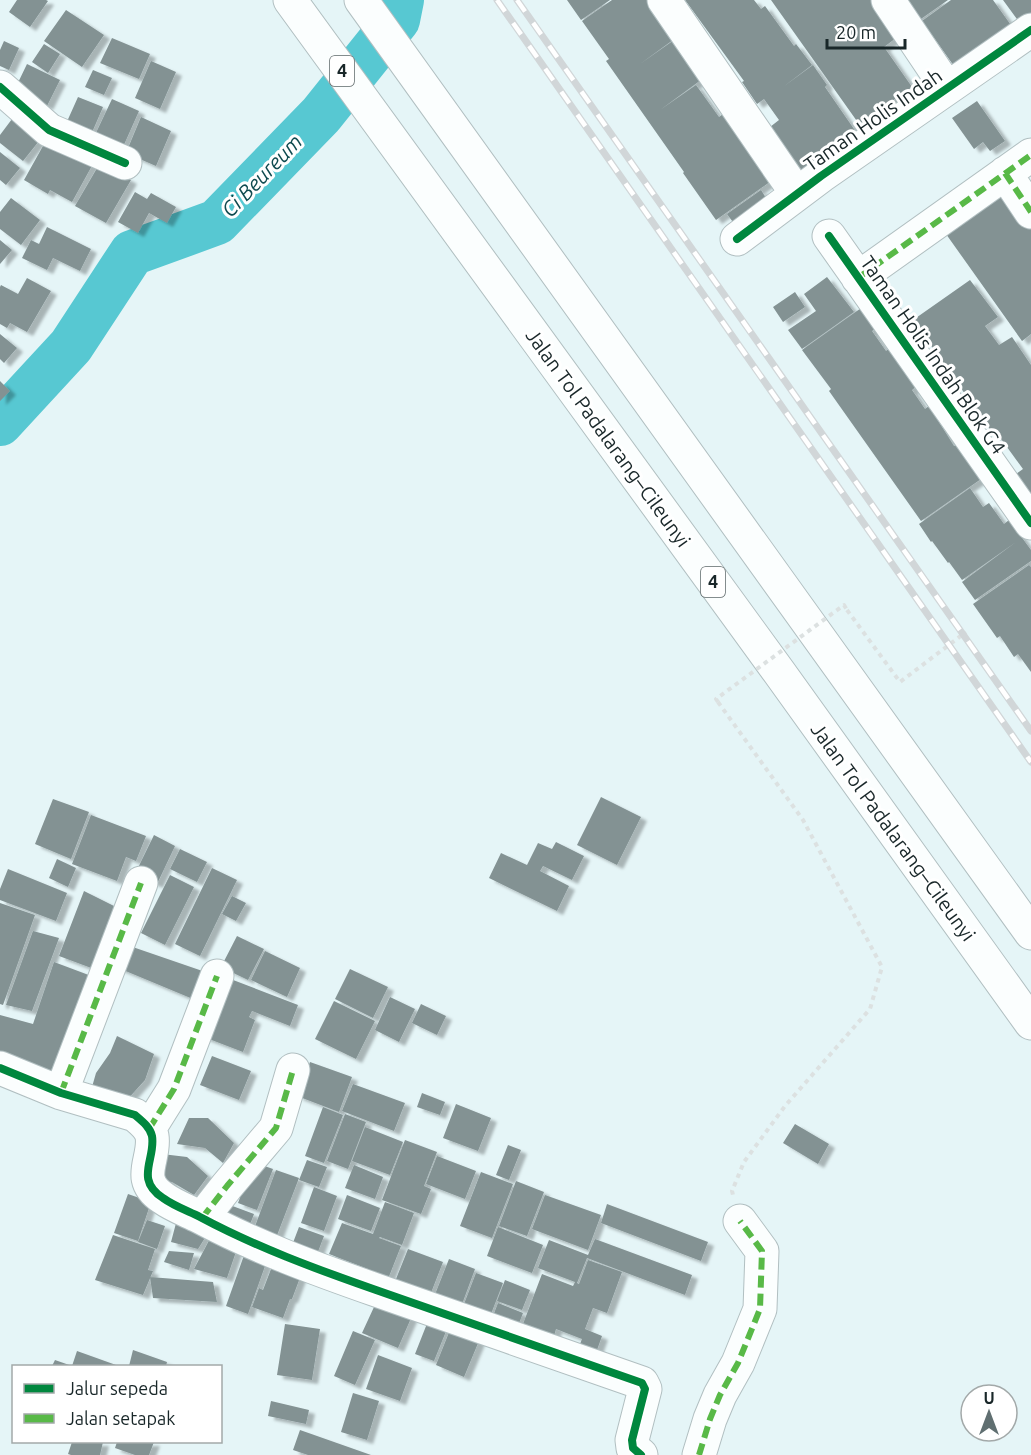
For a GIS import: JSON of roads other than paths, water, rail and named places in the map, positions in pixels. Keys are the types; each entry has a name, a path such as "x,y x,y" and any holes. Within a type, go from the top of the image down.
{"main road":[{"name":"Jalan Tol Padalarang–Cileunyi","path":"290,0 1031,1023"},
{"path":"361,0 1031,933"},
{"path":"664,0 797,194"},
{"path":"888,0 947,88"},
{"name":"Taman Holis Indah","path":"737,239 797,194 1031,30"},
{"path":"0,87 49,130 125,163"},
{"path":"858,278 1018,164 1031,212"},
{"name":"Taman Holis Indah Blok G4","path":"829,236 1031,523"},
{"path":"61,1093 141,883"},
{"path":"149,1129 174,1089 217,976"},
{"path":"0,1068 61,1093 135,1115 149,1129 152,1136 148,1166 151,1186 163,1198 224,1230 313,1268 642,1383 645,1389 632,1440 633,1448 641,1455"},
{"path":"202,1218 276,1128 293,1070"},
{"path":"699,1455 720,1395 738,1363 760,1309 762,1251 740,1221"}],"waterway":[{"name":"Ci Beureum","path":"0,423 71,346 132,253 217,222 321,115 397,20 401,0"}],"railway":[{"path":"497,0 1031,762"},
{"path":"517,0 1031,731"}]}
